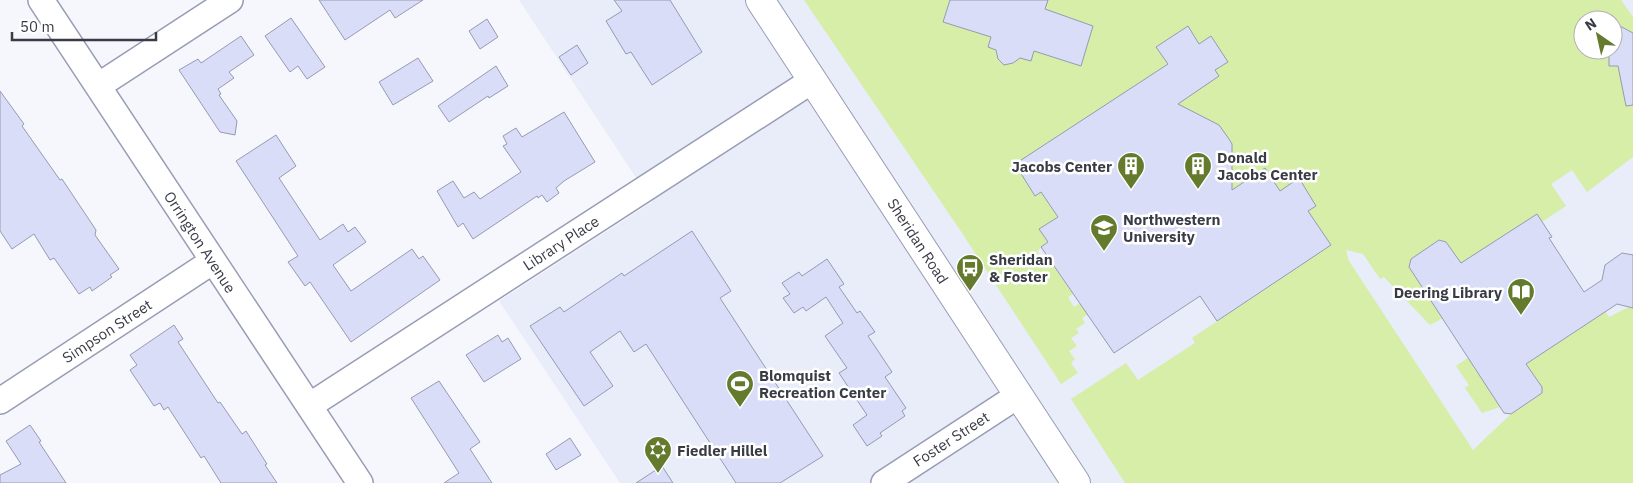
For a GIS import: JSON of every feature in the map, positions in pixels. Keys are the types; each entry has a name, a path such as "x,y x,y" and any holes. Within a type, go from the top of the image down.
{"main road":[{"name":"Sheridan Road","path":"760,0 1076,483"}],"street":[{"name":"Orrington Avenue","path":"41,0 360,483"},
{"path":"98,86 230,0"},
{"name":"Library Place","path":"309,406 812,80"},
{"name":"Simpson Street","path":"0,401 213,261"},
{"name":"Foster Street","path":"884,483 1019,395"}],"shaded area":[{"name":"Northwestern University","path":"519,0 1633,0 1633,483 620,483 499,301 652,202"}],"green space":[{"path":"804,0 1621,0 1633,17 1633,157 1587,192 1572,170 1551,184 1566,206 1542,222 1461,263 1446,242 1439,240 1411,259 1410,267 1443,318 1430,325 1384,277 1380,279 1363,254 1346,250 1349,261 1473,450 1511,414 1542,393 1542,387 1526,364 1602,314 1599,303 1609,317 1633,305 1633,483 1125,483 1071,399 1126,363 1138,380 1195,343 1192,338 1328,247 1029,185 1041,192 1058,217 1040,229 1048,242 1037,251 1044,261 1048,258 1073,294 1068,297 1074,307 1088,299 1095,310 1082,318 1085,323 1076,329 1079,333 1071,338 1077,346 1069,351 1075,359 1071,363 1078,373 1061,384 960,230"},
{"path":"1469,357 1500,407 1482,413 1465,388 1469,385 1456,366"}],"building":[{"path":"319,0 423,0 395,18 390,10 345,40"},
{"path":"614,0 670,0 702,52 652,85 631,52 626,54 606,21 622,11"},
{"path":"950,0 1048,0 1045,9 1093,26 1081,66 1034,51 1031,61 1020,58 1013,63 1004,65 998,59 996,50 988,47 991,37 943,22"},
{"path":"291,18 325,67 307,79 298,66 290,72 265,36"},
{"path":"487,19 498,37 480,49 469,31"},
{"name":"Donald Jacobs Center","path":"1188,26 1199,44 1211,36 1228,62 1215,70 1219,76 1178,104 1219,125 1229,139 1232,144 1232,190 1265,168 1280,191 1299,178 1316,206 1308,211 1331,245 1217,321 1200,296 1114,353 1041,247 1048,242 1039,229 1058,217 1041,192 1035,196 1015,164 1168,64 1156,47"},
{"path":"1623,28 1633,33 1633,105 1626,106 1618,66 1609,66 1609,60 1623,60"},
{"path":"241,36 254,55 229,72 234,78 218,89 221,94 219,95 237,121 235,135 220,132 179,70 198,59 201,63"},
{"path":"577,45 588,63 571,75 559,57"},
{"path":"418,58 433,81 393,105 379,82"},
{"path":"496,66 508,86 489,98 488,96 449,122 438,106"},
{"path":"0,91 60,180 62,179 96,230 95,235 119,269 110,275 112,277 92,291 90,287 79,294 54,258 50,260 34,234 12,249 0,231"},
{"path":"564,112 595,162 564,181 556,188 559,193 547,202 542,195 538,198 537,196 473,239 463,223 458,227 437,191 453,181 464,198 474,192 480,199 521,172 503,146 507,144 503,136 516,128 522,137"},
{"path":"276,135 296,166 279,178 320,240 343,224 348,232 355,227 366,242 333,265 351,291 412,249 419,259 423,256 440,280 351,342 310,282 305,286 288,262 298,256 236,161"},
{"name":"Deering Library","path":"1537,214 1552,237 1549,238 1584,292 1602,280 1605,265 1622,253 1633,255 1633,308 1617,304 1526,364 1542,387 1542,393 1511,414 1504,413 1409,267 1411,259 1439,240 1446,242 1461,263"},
{"path":"692,231 731,291 720,298 823,456 780,483 736,483 646,344 634,352 620,331 590,352 613,386 584,406 530,326 560,307 564,312 622,273 624,276"},
{"path":"827,259 844,284 839,287 857,313 860,311 875,332 868,336 892,372 885,377 906,408 902,411 905,416 880,433 882,436 867,446 853,425 867,415 839,373 847,368 825,336 843,323 826,297 806,311 803,307 794,313 783,298 790,294 782,283 799,272 802,276"},
{"path":"174,325 183,339 178,342 218,403 220,402 242,434 246,431 277,483 221,483 204,456 201,458 168,407 164,410 160,403 154,406 130,370 137,365 130,355"},
{"path":"498,335 502,342 508,338 521,359 484,382 466,355"},
{"path":"439,381 480,442 470,449 492,483 444,483 459,473 411,398"},
{"path":"30,425 66,483 0,483 0,475 21,464 6,441"},
{"path":"570,438 581,455 556,470 546,454"},
{"name":"Fiedler Hillel","path":"662,466 673,483 636,483"}],"place":[{"name":"Jacobs Center","path":"1131,190"},
{"name":"Donald Jacobs Center","path":"1198,190"},
{"name":"Northwestern University","path":"1104,252"},
{"name":"Sheridan & Foster","path":"970,292"},
{"name":"Deering Library","path":"1521,316"},
{"name":"Blomquist Recreation Center","path":"740,408"},
{"name":"Fiedler Hillel","path":"658,474"}]}
